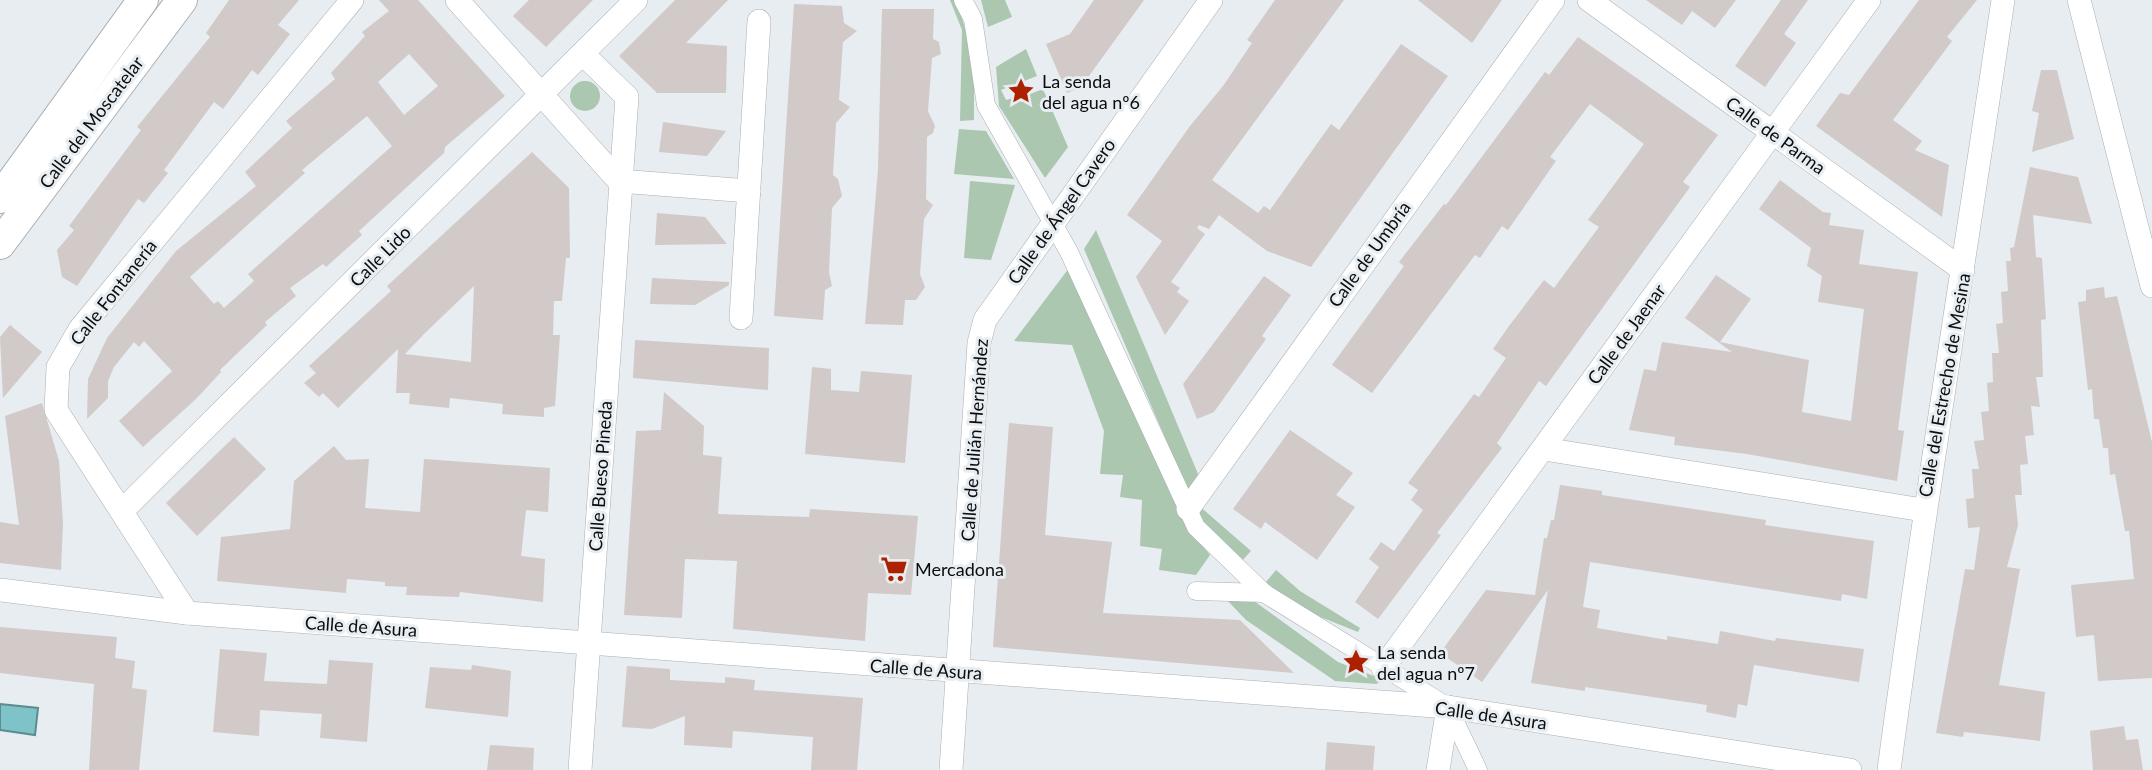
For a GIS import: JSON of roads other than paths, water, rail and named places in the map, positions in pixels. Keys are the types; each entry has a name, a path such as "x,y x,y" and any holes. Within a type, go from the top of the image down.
{"street":[{"name":"Calle del Moscatelar","path":"0,198 143,0"},
{"name":"Calle del Moscatelar","path":"0,244 182,0"},
{"name":"Calle Fontanería","path":"187,613 56,410 58,367 80,329 352,0"},
{"path":"457,0 544,94 619,181 748,191"},
{"name":"Calle Lido","path":"122,511 636,0"},
{"path":"963,0 974,19 986,105 1053,223 1196,527 1264,593 1448,707 1478,770"},
{"name":"Calle de Ángel Cavero","path":"985,320 1211,0"},
{"name":"Calle de Umbría","path":"1188,509 1553,0"},
{"name":"Calle de Parma","path":"1589,0 1964,270"},
{"name":"Calle de Jaenar","path":"1383,668 1869,0"},
{"name":"Calle del Estrecho de Mesina","path":"1889,770 1923,510 1964,270 2003,0"},
{"path":"2079,0 2152,286"},
{"path":"741,318 759,21"},
{"name":"Calle Bueso Pineda","path":"580,770 619,181 627,97 583,54"},
{"name":"Calle de Julián Hernández","path":"951,770 979,343 985,320"},
{"path":"1544,449 1923,510"},
{"name":"Calle de Asura","path":"0,590 187,613 1448,707 1850,770"},
{"path":"1196,591 1264,593"},
{"path":"1438,770 1448,707"}],"water":[{"path":"0,704 38,708 35,735 0,730"}],"place":[{"name":"La senda del agua nº6","path":"1021,91"},
{"name":"Mercadona","path":"894,569"},
{"name":"La senda del agua nº7","path":"1356,662"}]}
